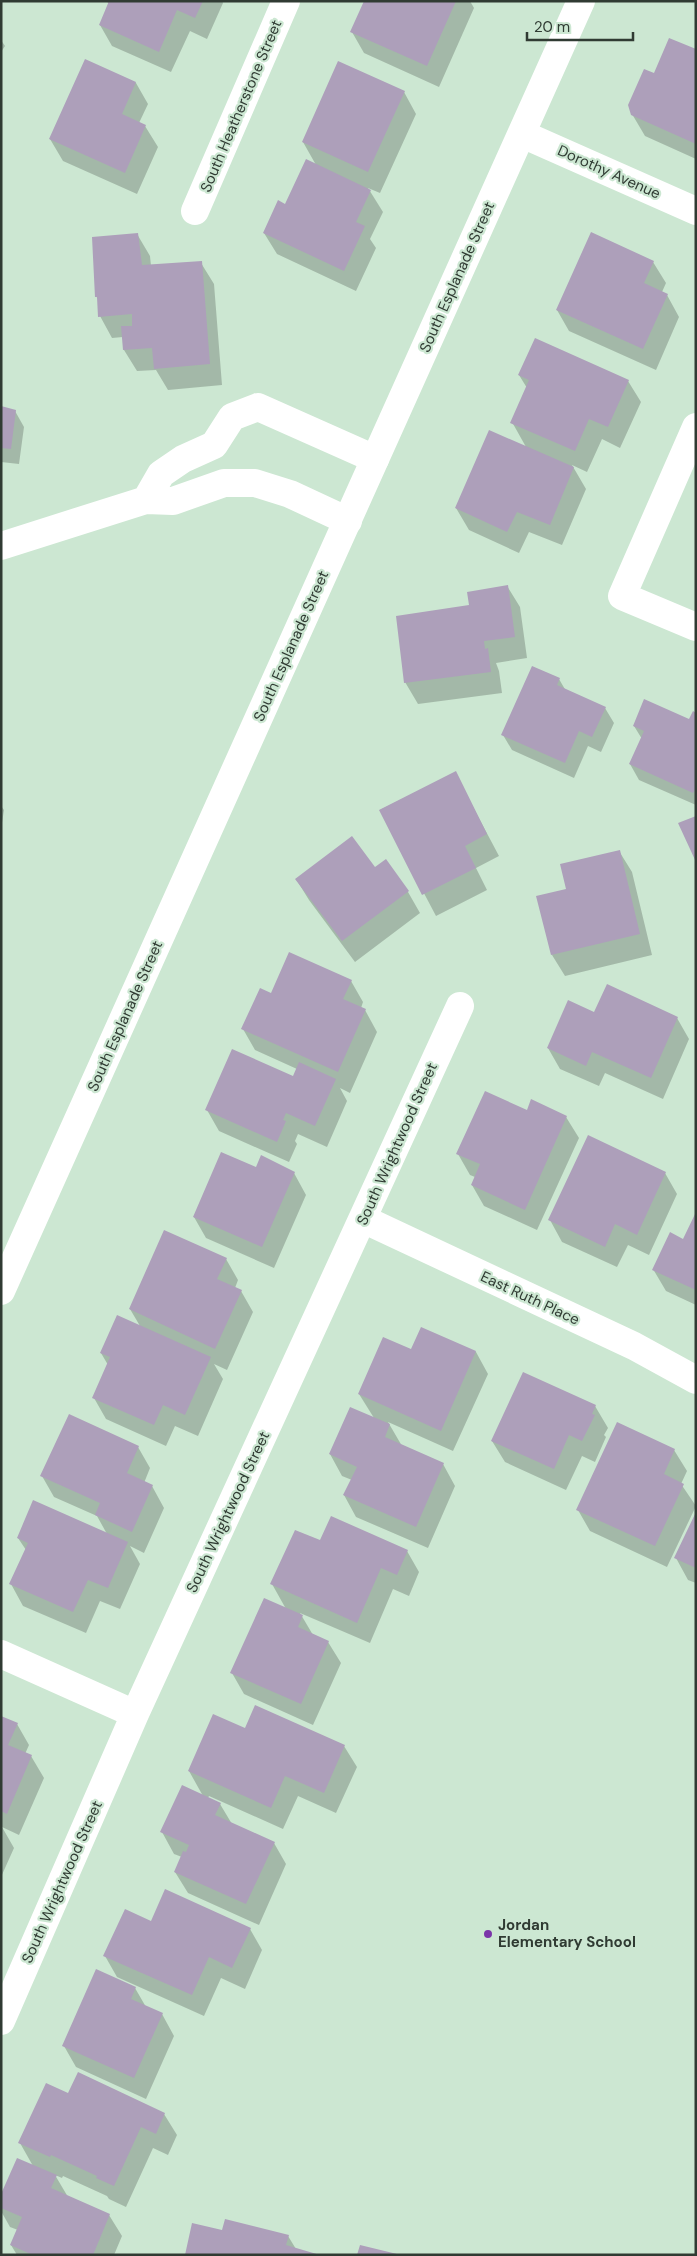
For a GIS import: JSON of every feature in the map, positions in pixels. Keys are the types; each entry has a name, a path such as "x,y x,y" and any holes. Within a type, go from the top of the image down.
{"street":[{"name":"South Heatherstone Street","path":"195,211 286,1"},
{"name":"South Esplanade Street","path":"1,1291 581,1"},
{"name":"Dorothy Avenue","path":"522,134 696,212"},
{"path":"146,500 162,474 183,459 214,445 232,417 258,407 375,459"},
{"path":"696,426 622,596 696,627"},
{"path":"217,440 230,483"},
{"path":"1,546 146,500 173,501 224,483 255,484 290,494 348,521"},
{"name":"South Wrightwood Street","path":"1,2022 135,1714 460,1006"},
{"name":"East Ruth Place","path":"363,1219 625,1342 696,1380"},
{"path":"1,1654 135,1714"}],"building":[{"path":"109,1 203,1 195,18 177,10 159,52 99,25"},
{"path":"364,1 456,1 427,66 350,32"},
{"path":"669,38 696,49 696,144 631,115 628,105 644,69 654,73"},
{"path":"85,59 136,82 122,114 146,125 125,173 49,139"},
{"path":"338,61 405,91 368,172 302,142"},
{"path":"306,159 371,190 356,222 365,226 344,271 263,233 278,200 285,204"},
{"path":"591,232 654,261 644,283 668,294 643,349 556,310"},
{"path":"138,233 142,265 202,261 210,364 154,369 152,348 123,350 121,326 132,326 132,314 98,317 92,237"},
{"path":"535,338 629,380 608,427 589,419 575,451 510,423 529,380 518,375"},
{"path":"1,406 16,410 11,449 1,448"},
{"path":"489,430 574,467 550,525 517,512 507,532 455,508"},
{"path":"508,585 515,637 484,641 485,649 488,648 491,672 404,683 396,616 469,605 467,592"},
{"path":"532,666 560,678 557,685 606,707 592,737 579,731 565,763 501,735"},
{"path":"644,699 689,719 693,711 696,713 696,788 693,793 629,764 644,731 633,726"},
{"path":"456,771 487,834 465,846 476,868 422,895 379,810"},
{"path":"696,816 696,862 678,823"},
{"path":"352,836 375,867 386,859 409,891 342,941 295,879"},
{"path":"620,850 640,934 551,955 536,896 566,889 560,864"},
{"path":"289,952 352,980 343,999 366,1009 338,1072 241,1029 260,988 271,993"},
{"path":"607,984 678,1017 651,1078 592,1052 586,1066 547,1048 568,1000 594,1012"},
{"path":"232,1049 293,1076 299,1062 336,1079 315,1126 286,1113 283,1120 286,1121 277,1142 205,1110"},
{"path":"485,1091 527,1110 531,1099 567,1116 525,1210 471,1185 480,1164 456,1154"},
{"path":"588,1135 666,1172 637,1235 615,1224 605,1247 548,1220"},
{"path":"221,1152 256,1167 261,1155 295,1172 262,1247 193,1217"},
{"path":"696,1212 696,1290 652,1270 670,1232 683,1239"},
{"path":"164,1230 227,1258 217,1279 242,1290 215,1349 129,1309"},
{"path":"117,1315 211,1357 185,1415 163,1405 154,1425 92,1398 110,1357 100,1353"},
{"path":"421,1327 476,1351 441,1431 358,1394 383,1337 411,1349"},
{"path":"523,1372 596,1405 592,1414 595,1415 582,1441 569,1435 554,1469 491,1441"},
{"path":"350,1407 390,1424 385,1437 444,1463 416,1527 343,1495 357,1467 329,1454"},
{"path":"69,1414 139,1446 127,1473 153,1485 132,1532 95,1515 100,1503 40,1476"},
{"path":"617,1422 675,1449 664,1474 684,1484 655,1546 576,1510"},
{"path":"33,1500 128,1542 108,1588 88,1580 73,1612 9,1584 28,1543 17,1538"},
{"path":"696,1512 696,1568 674,1558"},
{"path":"331,1516 408,1550 397,1575 381,1568 357,1623 270,1584 295,1530 320,1540"},
{"path":"264,1598 303,1615 298,1627 329,1641 301,1704 230,1673"},
{"path":"255,1705 345,1745 324,1793 285,1776 271,1808 188,1771 213,1714 245,1728"},
{"path":"1,1716 18,1723 8,1745 32,1755 7,1814 1,1811"},
{"path":"182,1785 221,1803 215,1815 275,1842 246,1904 174,1872 183,1851 186,1852 189,1845 160,1832"},
{"path":"165,1889 251,1928 232,1968 209,1957 192,1995 103,1956 125,1909 151,1921"},
{"path":"96,1969 136,1987 131,1999 163,2013 134,2078 62,2046"},
{"path":"78,2072 165,2113 156,2134 141,2127 114,2186 51,2155 50,2157 18,2143 46,2083 68,2093"},
{"path":"17,2158 57,2175 51,2188 110,2214 93,2255 33,2255 10,2245 22,2217 1,2208 1,2194"},
{"path":"225,2219 289,2235 286,2245 320,2255 185,2255 192,2223 222,2230"},
{"path":"360,2245 397,2254 397,2255 357,2255"}],"place":[{"name":"Jordan Elementary School","path":"488,1934"}]}
